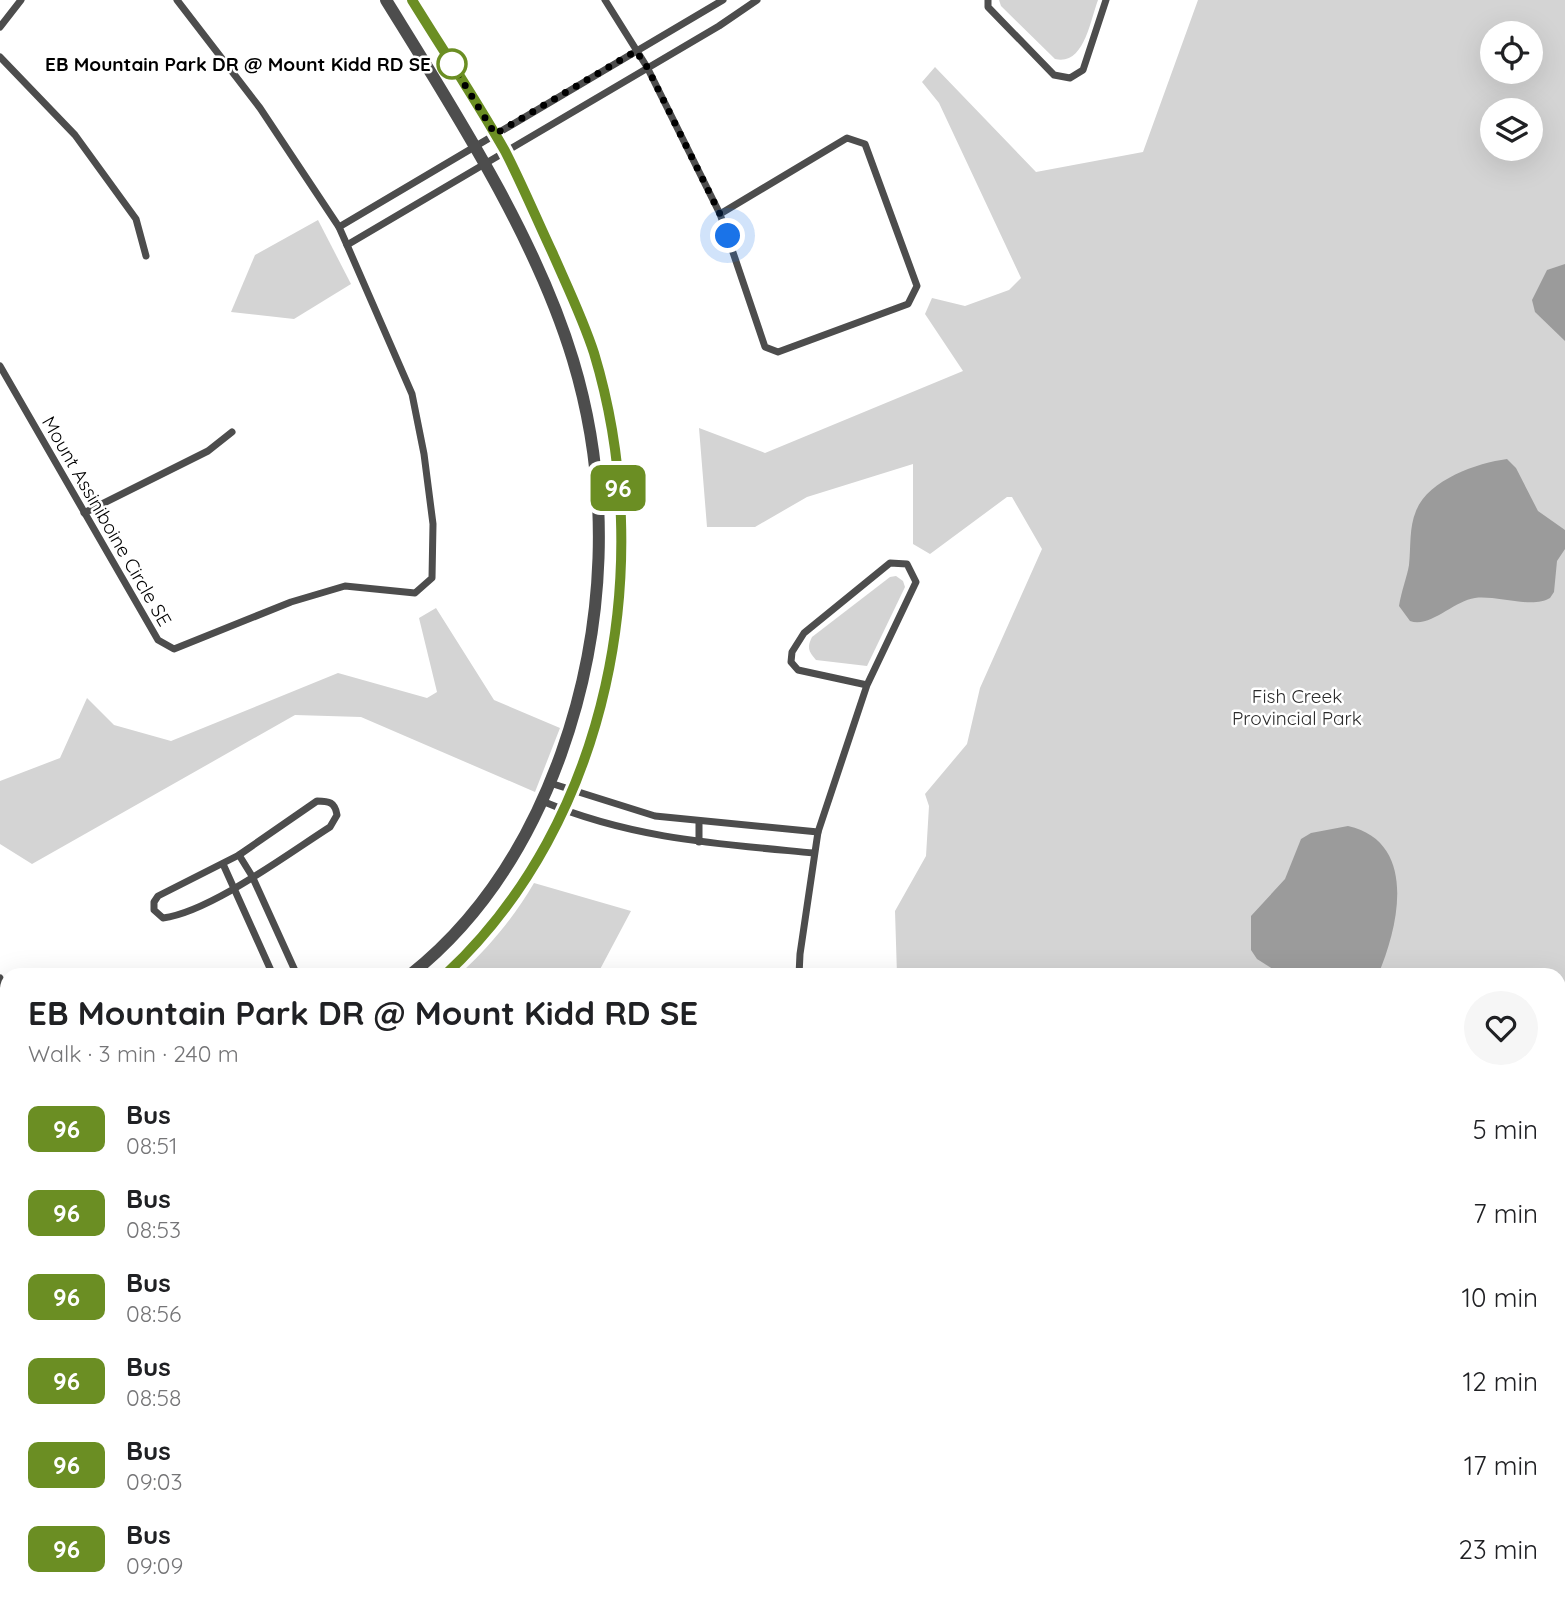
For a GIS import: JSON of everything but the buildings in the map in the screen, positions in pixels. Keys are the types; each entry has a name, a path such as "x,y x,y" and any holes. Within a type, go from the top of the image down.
{"street":[{"path":"0,27 21,0"},
{"name":"Mount Assiniboine Circle SE","path":"0,366 158,639 174,649 290,602 345,586 415,593 432,578 433,524 424,454 412,394 347,245 339,227 260,108 177,0"},
{"path":"386,0 484,165 546,288 573,360 589,425 600,509 595,607 584,672 570,730 550,783 523,841 487,895 450,938 418,968"},
{"path":"412,0 495,134 569,290 594,353 609,419 620,506 621,567 616,622 606,680 591,740 572,792 543,852 507,906 452,968"},
{"path":"605,0 647,67 720,214 765,347 778,352 908,304 914,294 917,286 865,144 847,138 720,214"},
{"path":"339,227 723,0"},
{"path":"347,245 757,0"},
{"path":"988,0 992,13 1054,75 1070,78 1083,71 1106,0"},
{"path":"0,57 75,135 136,219 146,256"},
{"path":"84,513 208,451 232,432"},
{"path":"800,968 818,832 867,685 916,582 908,564 890,563 804,633 792,652 791,662 798,670 867,685"},
{"path":"550,783 654,816 818,832"},
{"path":"317,801 329,801 336,807 337,814 330,827 234,888 175,916 163,918 154,910 158,896 239,855 317,801"},
{"path":"542,802 650,835 814,853"},
{"path":"699,822 699,842"},
{"path":"239,855 252,876 294,968"},
{"path":"223,864 270,968"}],"green space":[{"path":"999,0 1098,0 1089,30 1079,49 1073,56 1055,59 1001,6"},
{"name":"Fish Creek Provincial Park","path":"1198,0 1565,0 1565,968 897,968 895,911 926,856 929,806 925,794 967,744 980,688 1042,549 1012,497 1007,497 930,554 913,544 913,464 807,497 755,527 707,527 699,428 765,453 963,371 925,314 932,298 965,306 1009,290 1021,278 939,103 922,82 935,67 1036,172 1143,152"},
{"path":"318,220 351,284 294,319 231,312 255,255"},
{"path":"896,576 903,581 905,587 867,666 816,660 809,649 812,637 890,577"},
{"path":"436,608 494,700 560,728 535,792 361,717 295,715 32,864 0,844 0,781 60,758 87,698 114,725 171,741 338,673 427,698 437,692 419,618"},
{"path":"534,883 631,911 601,968 466,968 518,907"}],"shaded area":[{"path":"1565,264 1565,341 1535,312 1532,300 1547,270"},
{"path":"1507,459 1516,468 1538,511 1565,530 1565,549 1557,561 1554,592 1550,598 1534,602 1475,598 1426,621 1410,621 1399,606 1409,565 1412,524 1422,500 1431,490 1455,475 1482,464"},
{"path":"1348,826 1370,835 1385,849 1394,867 1397,888 1392,933 1381,968 1271,968 1257,959 1251,950 1251,916 1285,879 1301,839 1311,833"}],"bus line":[{"name":"96","path":"412,0 495,134 522,186 569,290 594,353 609,419 620,506 621,567 618,610 606,680 591,740 572,792 526,880 488,931 452,968"}],"place":[{"name":"EB Mountain Park DR @ Mount Kidd RD SE","path":"452,64"}],"route":[{"path":"452,64 495,134 636,51 647,67 720,214 728,236"}]}
